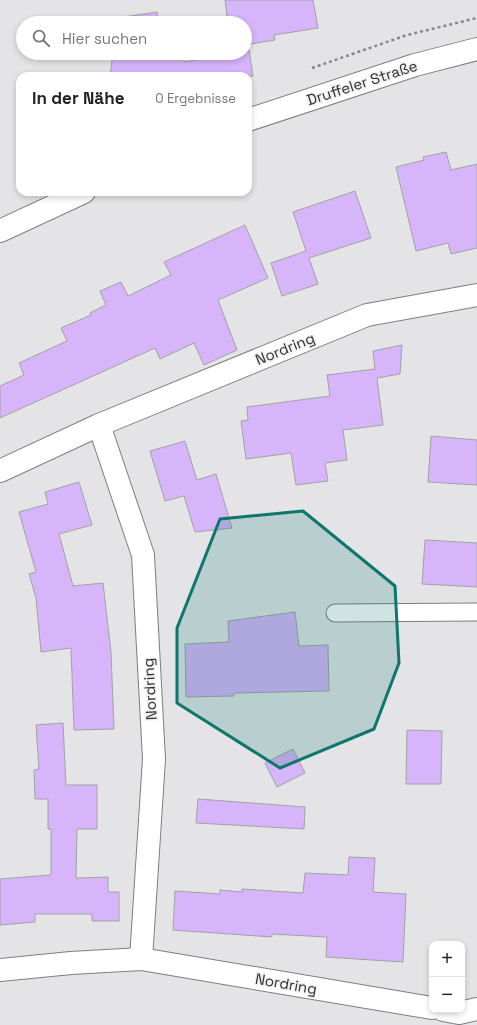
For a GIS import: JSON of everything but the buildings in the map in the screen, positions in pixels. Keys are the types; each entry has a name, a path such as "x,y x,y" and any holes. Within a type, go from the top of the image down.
{"street":[{"name":"Druffeler Straße","path":"252,119 415,65 477,49"},
{"path":"0,231 75,196"},
{"name":"Nordring","path":"0,470 99,425 368,315 477,295"},
{"name":"Nordring","path":"99,425 143,554 154,759 141,960"},
{"name":"Nordring","path":"0,970 71,963 141,960 429,1008"},
{"path":"465,1012 477,1009"}],"lane":[{"path":"335,612 477,612"}],"highlighted area":[{"path":"303,511 395,586 399,663 374,729 280,768 177,703 177,628 220,519"}]}
